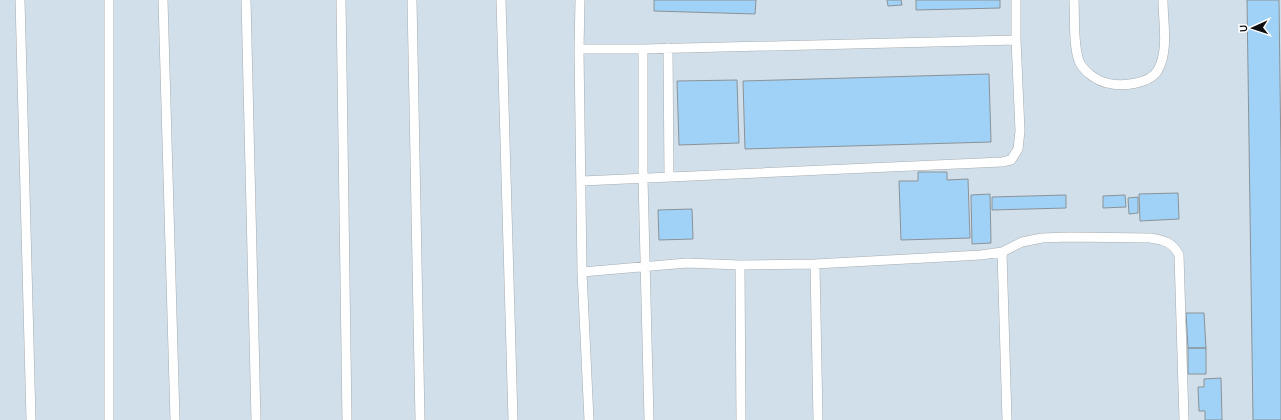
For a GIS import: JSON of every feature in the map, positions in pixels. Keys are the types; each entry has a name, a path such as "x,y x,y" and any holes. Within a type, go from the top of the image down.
{"lane":[{"path":"20,0 31,420"},
{"path":"109,420 110,0"},
{"path":"163,0 175,420"},
{"path":"246,0 256,420"},
{"path":"341,0 347,420"},
{"path":"412,0 420,420"},
{"path":"501,0 513,420"},
{"path":"580,0 579,49 582,181 582,272 588,420"},
{"path":"582,181 1002,162 1011,160 1018,149 1020,131 1016,40 1016,0"},
{"path":"1074,0 1076,45 1079,62 1090,75 1107,83 1132,84 1146,80 1157,71 1162,58 1164,43 1163,0"},
{"path":"579,49 643,49 1016,40"},
{"path":"668,48 669,177"},
{"path":"643,49 643,178 649,420"},
{"path":"582,272 687,263 740,265 814,264 981,256 1002,252 1022,242 1042,238 1150,238 1168,242 1173,245 1179,255 1180,263 1184,420"},
{"path":"1002,252 1007,420"},
{"path":"814,264 818,420"},
{"path":"740,265 741,420"}],"shaded area":[{"path":"0,0 1281,0 1281,420 0,420"}],"building":[{"path":"654,0 756,0 755,14 654,11"},
{"path":"887,0 901,0 902,5 888,6"},
{"path":"916,0 1000,0 1000,8 916,10"},
{"path":"1247,0 1279,0 1281,163 1281,420 1253,420"},
{"path":"989,74 991,142 745,149 743,81"},
{"path":"737,80 739,143 679,145 677,81"},
{"path":"918,172 947,172 947,180 968,179 970,238 901,240 899,181 918,181"},
{"path":"1178,193 1179,219 1140,221 1139,194"},
{"path":"990,194 991,243 972,244 971,195"},
{"path":"1066,195 1066,208 992,210 992,197"},
{"path":"1125,195 1126,207 1103,208 1103,196"},
{"path":"1138,197 1138,213 1129,214 1128,198"},
{"path":"692,209 693,239 659,240 658,210"},
{"path":"1186,313 1204,313 1206,348 1188,348"},
{"path":"1188,348 1206,348 1206,374 1188,374"},
{"path":"1221,378 1222,420 1205,420 1205,411 1199,411 1198,387 1204,387 1204,379"}]}
